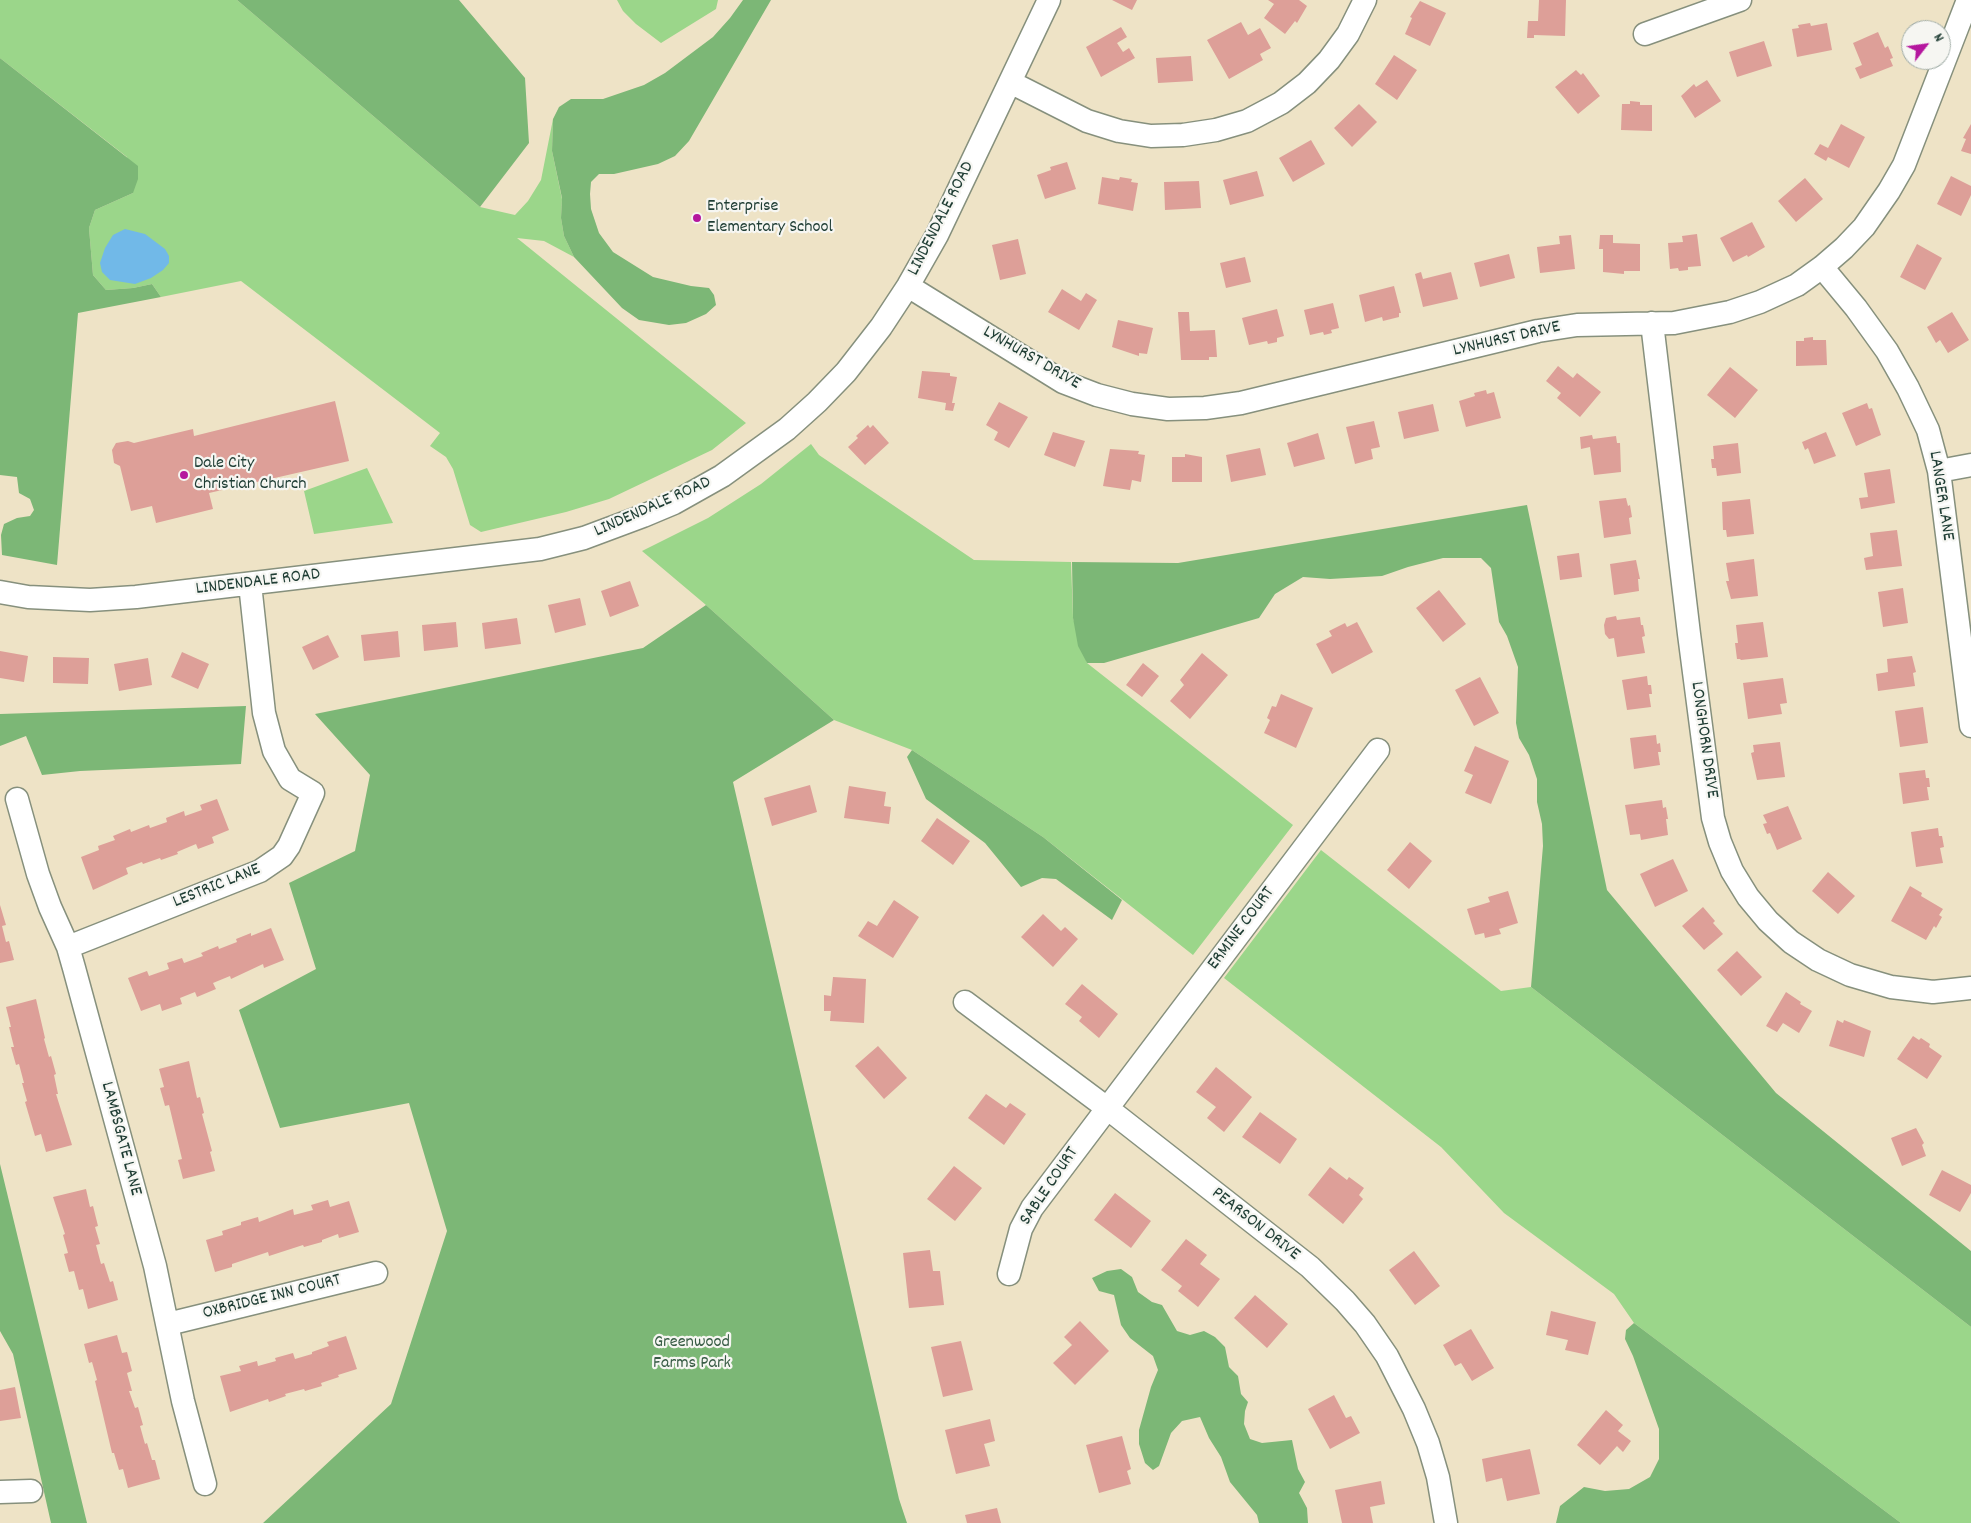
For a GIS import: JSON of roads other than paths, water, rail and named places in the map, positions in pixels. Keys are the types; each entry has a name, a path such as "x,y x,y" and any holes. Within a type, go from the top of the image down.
{"street":[{"name":"LINDENDALE ROAD","path":"0,592 28,597 90,600 136,597 540,548 584,538 636,519 674,503 722,476 787,428 817,402 846,372 881,327 908,286 937,235 1049,0"},
{"path":"1010,82 1087,121 1118,131 1151,136 1183,135 1216,130 1246,120 1272,107 1307,83 1329,60 1348,34 1365,0"},
{"path":"1645,34 1740,0"},
{"name":"LYNHURST DRIVE","path":"908,286 1063,382 1114,400 1168,409 1205,408 1241,403 1538,331 1577,325 1690,321 1730,312 1760,302 1797,285 1844,248 1864,227 1890,191 1904,165 1968,0"},
{"name":"LANGER LANE","path":"1822,267 1856,308 1886,351 1908,388 1928,430 1939,471 1971,726"},
{"name":"LONGHORN DRIVE","path":"1652,323 1687,624 1713,818 1720,842 1732,871 1748,897 1768,921 1791,942 1818,960 1850,975 1891,987 1933,992 1971,988"},
{"path":"1939,471 1971,465"},
{"name":"LESTRIC LANE","path":"68,946 260,871 282,856 289,846 313,793 290,779 274,751 264,712 250,584"},
{"name":"ERMINE COURT","path":"1106,1108 1378,750"},
{"name":"LAMBSGATE LANE","path":"17,799 41,882 68,946 155,1266 183,1400 205,1484"},
{"name":"PEARSON DRIVE","path":"965,1002 1106,1108 1310,1267 1345,1301 1365,1324 1387,1356 1414,1409 1428,1443 1438,1477 1446,1523"},
{"name":"SABLE COURT","path":"1009,1274 1021,1228 1032,1208 1106,1108"},
{"name":"OXBRIDGE INN COURT","path":"168,1324 376,1273"},
{"path":"0,1492 31,1490"}],"water":[{"path":"125,229 145,234 165,249 169,256 169,263 163,270 151,278 135,284 110,280 102,272 100,263 105,248 113,235"}],"place":[{"name":"Enterprise Elementary School","path":"697,218"},
{"name":"Dale City Christian Church","path":"184,475"}],"park label":[{"name":"Greenwood Farms Park","path":"692,1354"}]}
